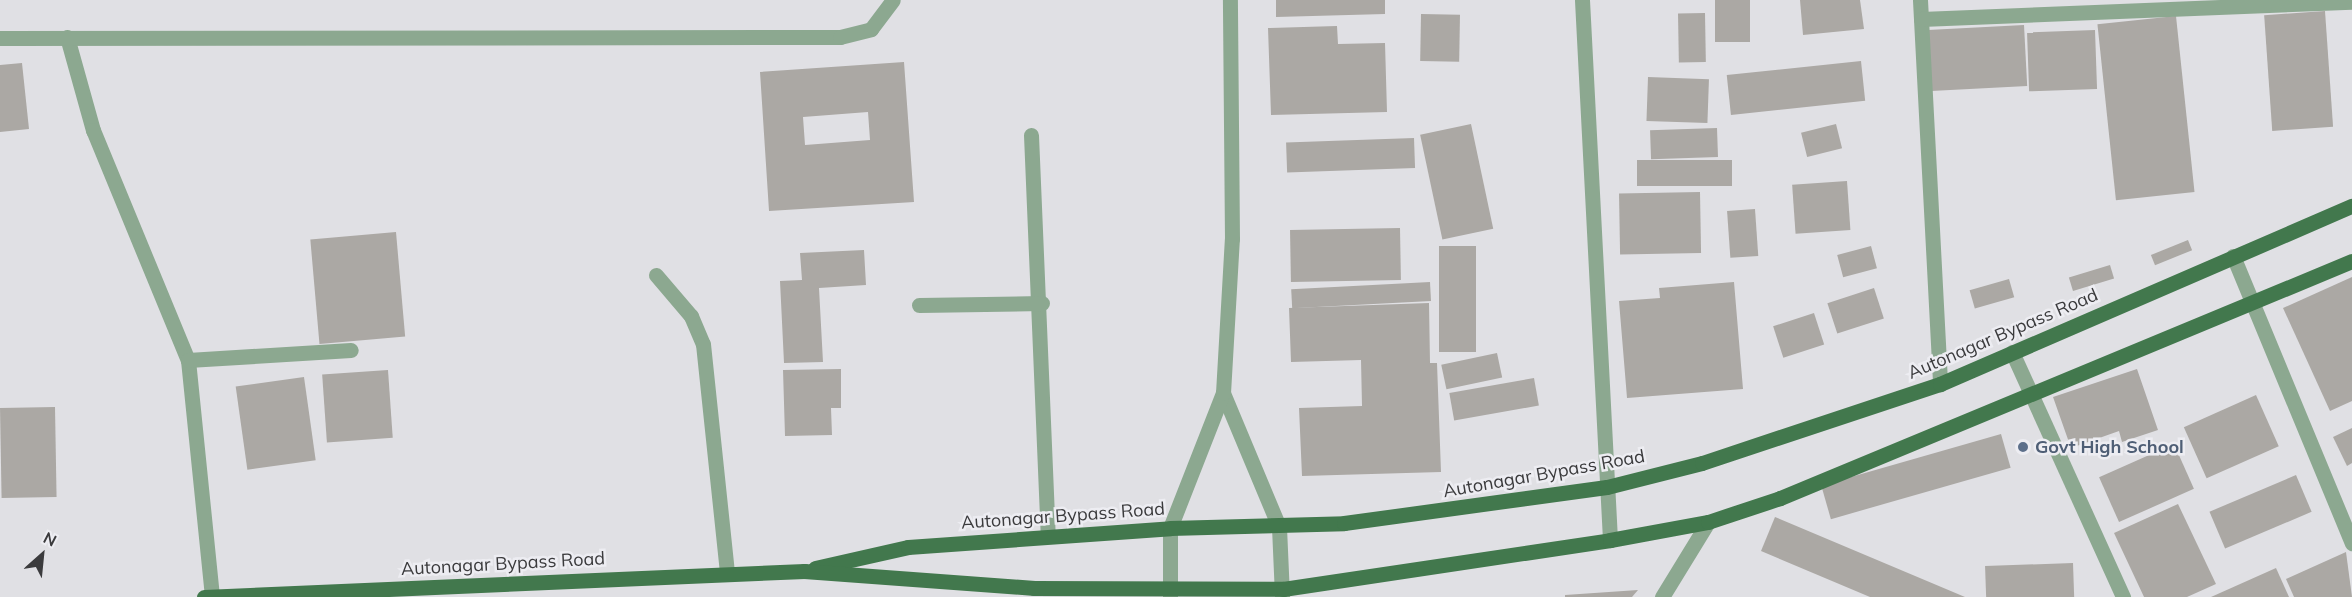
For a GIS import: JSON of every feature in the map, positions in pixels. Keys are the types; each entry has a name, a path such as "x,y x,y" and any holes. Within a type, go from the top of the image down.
{"main road":[{"name":"Autonagar Bypass Road","path":"804,571 908,547 1170,528 1279,527 1409,517 1607,487 1702,463 1940,384 2352,206"},
{"name":"Autonagar Bypass Road","path":"204,597 804,571 909,583 1170,594 1283,593 1708,522 2030,399 2352,261"}],"street":[{"path":"0,38 840,38 871,29 893,0"},
{"path":"1170,594 1170,528 1223,393 1233,239 1230,0"},
{"path":"1582,0 1610,540"},
{"path":"1920,0 1940,384"},
{"path":"1921,19 2242,3 2352,2"},
{"path":"67,37 93,130 188,360 212,597"},
{"path":"1031,135 1042,303 1048,536"},
{"path":"2233,256 2352,543"},
{"path":"656,275 691,316 703,344 727,574"},
{"path":"919,305 1042,303"},
{"path":"188,360 351,350"},
{"path":"2012,352 2030,399 2123,597"},
{"path":"1223,393 1279,527 1283,593"},
{"path":"1662,597 1708,522"}],"building":[{"path":"1276,0 1385,0 1385,14 1276,17"},
{"path":"1715,0 1750,0 1750,42 1715,42"},
{"path":"1800,0 1860,0 1864,29 1803,35"},
{"path":"2325,11 2333,127 2272,131 2264,15"},
{"path":"1678,13 1705,13 1706,62 1679,62"},
{"path":"1421,14 1460,15 1459,62 1420,61"},
{"path":"2176,16 2195,192 2116,200 2097,24"},
{"path":"2024,25 2027,86 1926,91 1923,30"},
{"path":"1337,26 1338,44 1385,43 1387,112 1271,115 1268,28"},
{"path":"2095,30 2097,89 2029,91 2027,32"},
{"path":"1861,61 1865,101 1731,115 1727,75"},
{"path":"904,62 914,202 769,211 760,72","holes":["868,112 870,140 805,145 803,117"]},
{"path":"22,63 29,129 0,132 0,65"},
{"path":"1648,77 1709,79 1707,123 1646,121"},
{"path":"1471,124 1493,229 1442,239 1420,135"},
{"path":"1836,124 1842,148 1807,157 1801,133"},
{"path":"1717,128 1718,157 1651,159 1650,130"},
{"path":"1414,138 1415,168 1287,172 1286,142"},
{"path":"1637,160 1732,160 1732,186 1637,186"},
{"path":"1847,181 1850,230 1796,234 1792,185"},
{"path":"1700,192 1701,253 1620,254 1619,193"},
{"path":"1755,209 1758,256 1730,258 1727,211"},
{"path":"1400,228 1401,280 1291,282 1290,230"},
{"path":"396,232 405,337 319,344 310,239"},
{"path":"2188,240 2192,250 2155,265 2151,255"},
{"path":"1439,246 1476,246 1476,352 1439,352"},
{"path":"1871,246 1877,268 1843,277 1837,255"},
{"path":"864,250 866,285 819,288 823,362 784,363 780,281 802,280 800,253"},
{"path":"2110,265 2114,278 2073,291 2069,278"},
{"path":"2352,277 2352,401 2330,411 2283,308"},
{"path":"2009,279 2014,297 1975,309 1970,290"},
{"path":"1430,282 1431,301 1292,308 1291,289"},
{"path":"1734,282 1743,389 1627,398 1619,301 1660,298 1659,288"},
{"path":"1874,288 1884,318 1837,334 1827,303"},
{"path":"1429,303 1430,363 1437,363 1441,472 1302,476 1299,408 1362,406 1361,360 1291,362 1289,308"},
{"path":"1814,313 1824,344 1783,358 1773,326"},
{"path":"1497,353 1502,377 1446,389 1441,365"},
{"path":"841,369 841,408 831,408 832,435 785,436 783,370"},
{"path":"2137,369 2158,430 2122,442 2119,431 2071,448 2053,397"},
{"path":"388,370 393,438 327,442 322,375"},
{"path":"304,377 316,460 247,470 236,387"},
{"path":"1534,378 1539,406 1454,421 1449,393"},
{"path":"2256,395 2279,446 2207,478 2184,427"},
{"path":"55,407 57,497 2,498 0,408"},
{"path":"2352,428 2352,463 2347,466 2333,437"},
{"path":"2001,434 2011,468 1831,519 1821,486"},
{"path":"2174,444 2194,489 2119,522 2099,477"},
{"path":"2296,475 2312,512 2225,549 2209,512"},
{"path":"2178,504 2216,584 2187,597 2144,597 2114,533"},
{"path":"1775,517 1965,597 1870,597 1761,551"},
{"path":"2346,552 2352,597 2294,597 2286,579"},
{"path":"2073,563 2074,597 1986,597 1985,566"},
{"path":"2276,568 2289,597 2211,597"},
{"path":"1638,590 1632,597 1565,597 1565,595"}],"place":[{"name":"Govt High School","path":"2023,447"}]}
